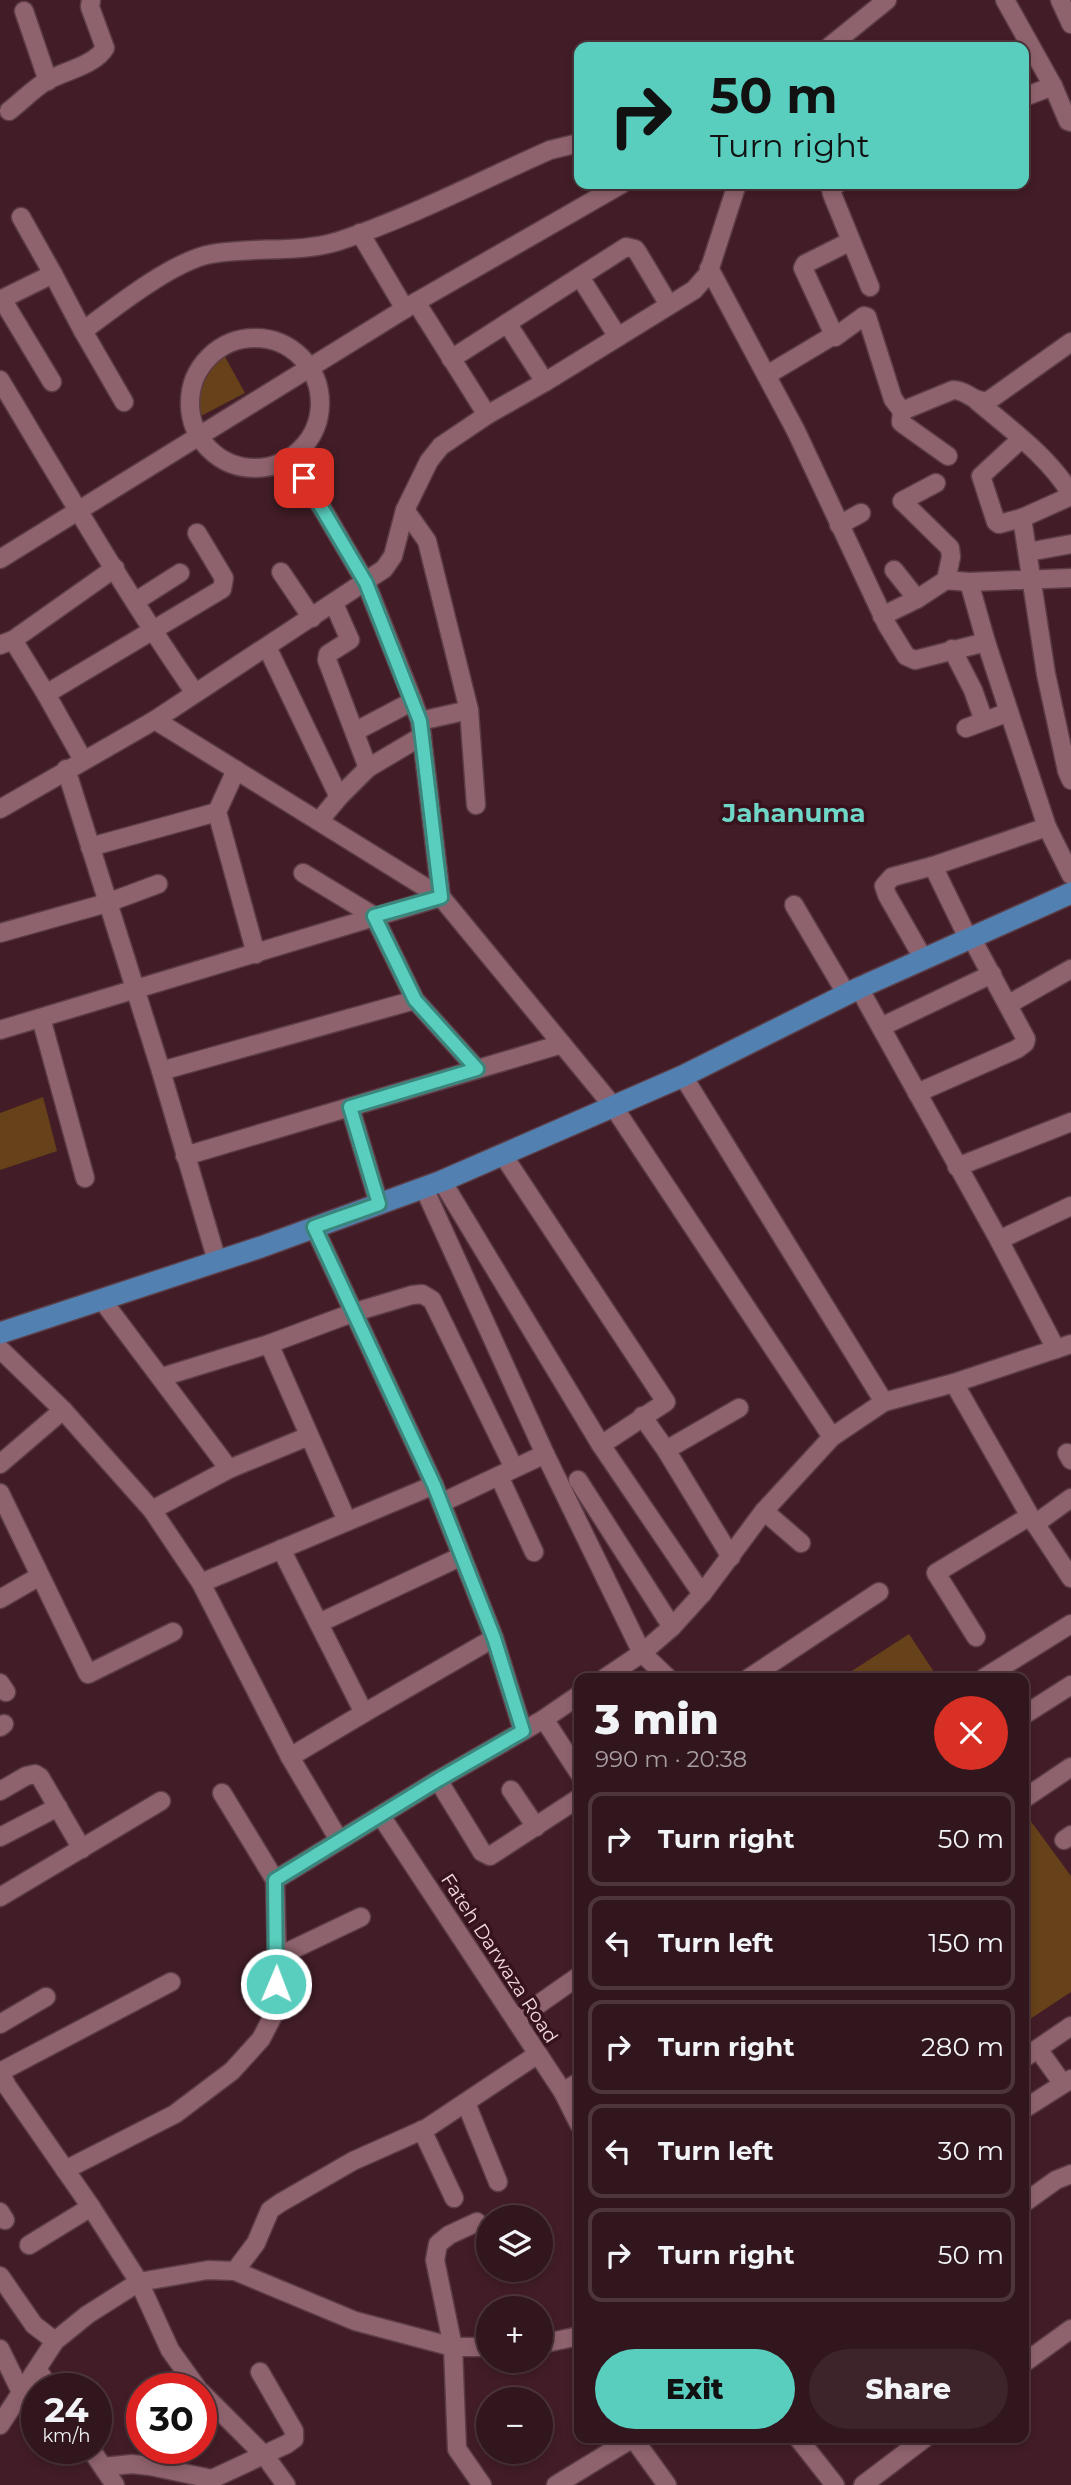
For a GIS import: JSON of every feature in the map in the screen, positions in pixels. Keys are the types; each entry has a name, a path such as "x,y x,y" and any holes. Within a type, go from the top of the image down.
{"main road":[{"path":"0,1333 433,1185 683,1076 853,991 1071,893"}],"street":[{"path":"9,111 48,81 94,59 104,51 90,0"},
{"path":"836,42 887,0"},
{"path":"1005,0 1024,42"},
{"path":"1060,0 1071,24"},
{"path":"24,10 48,81"},
{"path":"1030,55 1053,86 1068,121 1071,122"},
{"path":"1029,95 1053,86"},
{"path":"83,331 173,270 207,254 238,250 307,248 336,242 550,150 574,144"},
{"path":"0,559 410,306 613,189"},
{"path":"0,809 155,720 366,583 390,563 405,510 429,461 441,446 487,415 545,383 694,290 708,274 735,189"},
{"path":"831,189 870,287"},
{"path":"21,216 124,402"},
{"path":"360,233 410,306 451,359 487,415"},
{"path":"834,335 803,266 850,241"},
{"path":"451,359 626,247 638,253 669,305"},
{"path":"709,268 796,431 897,643 912,660 986,642"},
{"path":"51,382 1,300 53,274"},
{"path":"580,277 618,337"},
{"path":"767,374 834,335 839,335 866,315 893,399 902,411 901,422 948,456"},
{"path":"507,323 545,383"},
{"path":"254,338 276,341 296,352 310,369 318,387 320,407 316,426 306,444 292,457 272,466 251,469 230,464 212,453 198,437 190,415 190,393 198,372 212,354 232,342 254,338"},
{"path":"977,401 992,399 1071,342"},
{"path":"0,380 136,601 151,630 195,693"},
{"path":"902,411 953,390 960,390 1021,439 1062,480 1071,495 1022,518 999,524 996,522 981,476 1021,439"},
{"path":"292,457 366,583 413,701 421,729 441,897"},
{"path":"936,483 902,501 950,548 951,557 946,580"},
{"path":"405,510 427,541 468,709 477,805"},
{"path":"839,525 860,513"},
{"path":"1022,518 1046,674 1071,780"},
{"path":"46,694 222,589 224,578 197,533"},
{"path":"1028,552 1071,544"},
{"path":"83,760 46,694 6,642 115,568"},
{"path":"894,570 917,599"},
{"path":"281,572 312,618"},
{"path":"136,601 180,573"},
{"path":"882,616 917,599 946,580 969,582 1071,578"},
{"path":"969,582 1047,827 1068,864"},
{"path":"334,604 350,640 328,653 327,660 369,768"},
{"path":"267,647 339,797"},
{"path":"953,649 974,690 984,721"},
{"path":"356,731 413,701"},
{"path":"319,821 369,768 421,729 468,709"},
{"path":"966,728 1009,712"},
{"path":"155,720 441,897 612,1106 832,1437"},
{"path":"66,769 161,1071 216,1261"},
{"path":"236,770 217,812 256,954"},
{"path":"90,847 217,812"},
{"path":"923,958 884,886 892,877 933,866 1047,827"},
{"path":"917,1093 1017,1049 1026,1039 933,866"},
{"path":"303,873 374,916 415,1000 477,1069"},
{"path":"2,928 107,903 158,884"},
{"path":"0,1030 441,897"},
{"path":"612,1673 642,1653 702,1594 764,1511 832,1437 884,1402 954,1383 1063,1347 957,1167 881,1027 794,905"},
{"path":"1009,1004 1071,969"},
{"path":"881,1027 992,974"},
{"path":"161,1071 415,1000"},
{"path":"41,1018 85,1178"},
{"path":"185,1156 562,1044"},
{"path":"683,1076 884,1402"},
{"path":"350,1107 379,1204"},
{"path":"957,1167 1071,1122"},
{"path":"503,1155 666,1402 601,1445"},
{"path":"433,1185 601,1445 702,1594"},
{"path":"433,1185 545,1454 642,1653 663,1673"},
{"path":"999,1240 1071,1206"},
{"path":"314,1227 434,1485 494,1638 523,1731"},
{"path":"162,1377 270,1345 355,1312 412,1294 422,1294 432,1300 507,1472 534,1552"},
{"path":"102,1300 229,1469"},
{"path":"270,1345 347,1521"},
{"path":"0,1349 63,1410 152,1510 201,1583 290,1757 339,1840"},
{"path":"954,1383 1033,1520 1071,1578"},
{"path":"666,1450 739,1408"},
{"path":"0,1464 63,1410"},
{"path":"642,1416 666,1450 731,1557"},
{"path":"152,1510 229,1469 309,1436"},
{"path":"441,1503 545,1454"},
{"path":"578,1480 672,1626"},
{"path":"201,1583 434,1485"},
{"path":"0,1493 88,1674 173,1632"},
{"path":"976,1637 936,1573 1071,1498"},
{"path":"764,1511 801,1543"},
{"path":"281,1549 364,1713"},
{"path":"318,1623 462,1556"},
{"path":"0,1599 40,1576"},
{"path":"757,1673 879,1592"},
{"path":"992,1673 1071,1624"},
{"path":"290,1757 494,1638"},
{"path":"1029,1712 1071,1685"},
{"path":"275,1880 574,1698"},
{"path":"544,1719 574,1765"},
{"path":"1029,1795 1071,1766"},
{"path":"0,1791 26,1776 35,1774 40,1777 82,1849"},
{"path":"438,1780 482,1852 487,1855 493,1855 574,1801"},
{"path":"511,1790 536,1827"},
{"path":"65,2170 175,2115 232,2071 261,2039 275,2012 275,1880 222,1793"},
{"path":"0,1896 161,1801"},
{"path":"0,1837 58,1807"},
{"name":"Fateh Darwaza Road","path":"381,1816 563,2092 574,2114"},
{"path":"277,1957 360,1917"},
{"path":"516,2020 574,1979"},
{"path":"171,1982 2,2080 91,2207 139,2282 170,2350 187,2373"},
{"path":"0,2024 46,1997"},
{"path":"1029,2106 1067,2082 1031,2053 1071,2026"},
{"path":"235,2271 256,2243 270,2210 279,2203 353,2161 422,2130 538,2054"},
{"path":"563,2092 574,2085"},
{"path":"466,2103 498,2182"},
{"path":"422,2130 454,2198"},
{"path":"1029,2199 1056,2180 1071,2174"},
{"path":"29,2245 91,2207"},
{"path":"476,2222 449,2235 438,2244 436,2253 453,2347 457,2449 481,2485"},
{"path":"35,2373 55,2341 87,2315 139,2282 208,2270 235,2271 355,2321 453,2347 476,2347"},
{"path":"0,2276 34,2325 55,2341"},
{"path":"1029,2359 1071,2329"},
{"path":"553,2341 574,2337"},
{"path":"1,2353 21,2392 2,2419"},
{"path":"103,2467 132,2464 212,2479 265,2456 294,2439 293,2431 260,2372"},
{"path":"217,2407 265,2456 286,2485"},
{"path":"556,2485 587,2477 627,2443"},
{"path":"637,2443 667,2485"},
{"path":"802,2443 835,2485"},
{"path":"863,2485 918,2443"},
{"path":"101,2464 116,2485"}],"shaded area":[{"path":"224,355 245,393 197,418 196,397 200,382"},
{"path":"43,1097 57,1151 0,1170 0,1113"},
{"path":"909,1634 935,1673 849,1673"},
{"path":"1029,1819 1071,1876 1071,1992 1029,2020"}],"district":[{"name":"Jahanuma","path":"794,813"}],"route":[{"path":"276,1984 275,1880 523,1731 494,1638 434,1485 314,1227 379,1204 350,1107 477,1069 415,1000 374,916 441,897 420,721 366,583 304,478"}]}
